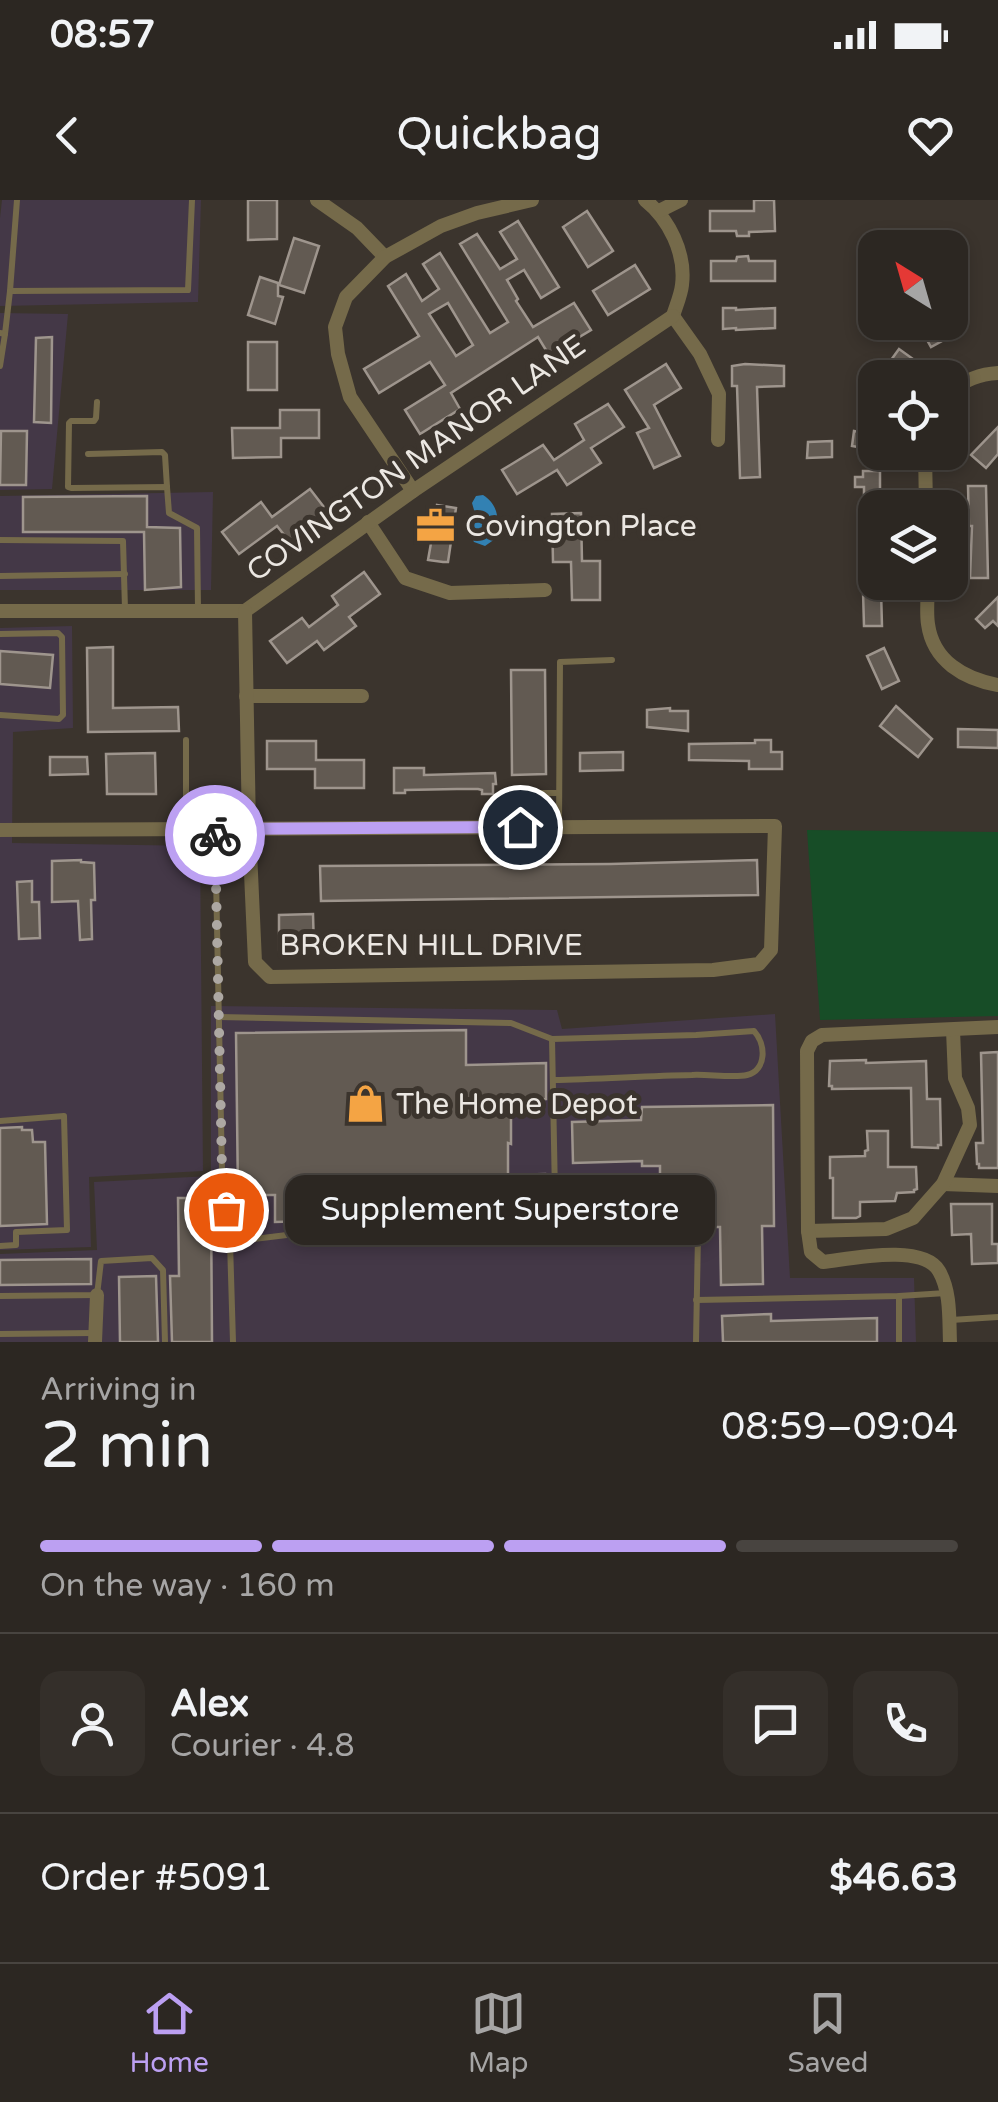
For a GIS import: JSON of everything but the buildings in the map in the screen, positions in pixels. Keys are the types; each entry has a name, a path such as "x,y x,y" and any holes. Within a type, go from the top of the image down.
{"street":[{"path":"317,200 357,228 385,257"},
{"path":"412,490 350,397 335,327 346,297 385,257 441,226 532,200"},
{"path":"645,200 659,211 680,250 682,284 674,316 700,354 719,394 718,440"},
{"path":"659,211 681,200"},
{"name":"COVINGTON MANOR LANE","path":"0,611 245,610 412,490 674,316"},
{"path":"368,522 405,578 450,593 545,590"},
{"path":"928,600 928,624 935,648 951,666 972,679 998,685"},
{"name":"BROKEN HILL DRIVE","path":"245,610 248,829 255,962 270,977 712,970 759,964 772,950 775,826 559,827"},
{"path":"246,696 362,696"},
{"path":"0,830 559,827"},
{"path":"950,1342 947,1293 938,1268 928,1260 905,1254 823,1262 812,1252 808,1231 807,1051 822,1035 998,1027"},
{"path":"808,1231 886,1229 913,1218 944,1184 970,1125 968,1108 955,1078 953,1030"},
{"path":"944,1184 998,1186"},
{"path":"95,1338 97,1296"}],"lane":[{"path":"0,366 17,200"},
{"path":"10,291 188,290 192,200"},
{"path":"97,402 94,421 69,423 68,486 167,487"},
{"path":"88,454 165,454 169,513 197,528 198,610"},
{"path":"0,540 123,541 125,610"},
{"path":"0,576 125,574"},
{"path":"0,634 58,633 62,637 63,715 59,719 0,716"},
{"path":"559,827 560,662 612,660"},
{"path":"186,740 186,829"},
{"path":"518,793 559,792"},
{"path":"215,829 222,1170 230,1242 233,1342"},
{"path":"219,1016 511,1023 552,1039 754,1031 761,1039 760,1066 748,1075 553,1080"},
{"path":"552,1039 555,1196"},
{"path":"0,1120 64,1116 67,1230 16,1232 16,1245 0,1246"},
{"path":"230,1242 295,1234 334,1220 540,1214 562,1191 638,1187 660,1193 678,1204 698,1235 696,1342"},
{"path":"0,1296 97,1296 100,1261 152,1258 163,1270 165,1342"},
{"path":"696,1300 947,1293"},
{"path":"899,1296 899,1342"},
{"path":"949,1320 998,1317"},
{"path":"0,1334 19,1338 95,1338"}],"shaded area":[{"path":"2,200 201,200 198,302 0,306"},
{"path":"0,313 68,314 52,489 0,490"},
{"path":"213,492 211,590 0,590 0,496"},
{"path":"72,626 73,728 13,732 12,843 200,846 203,1171 89,1177 91,1247 0,1250 0,628"},
{"path":"211,1006 557,1010 562,1029 775,1014 790,1278 914,1278 916,1342 0,1342 0,1254 97,1250 94,1182 211,1176"}],"green space":[{"path":"807,830 998,832 998,1016 820,1020"}],"water":[{"path":"483,495 495,509 498,520 495,539 485,546 474,542 470,535 476,517 472,503 476,496"}],"way so far":[{"path":"215,835 226,1210"}],"place":[{"name":"Covington Place","path":"435,526"},
{"name":"The Home Depot","path":"366,1104"},
{"name":"Supplement Superstore","path":"226,1210"}],"route":[{"path":"215,835 215,829 520,827"}]}
